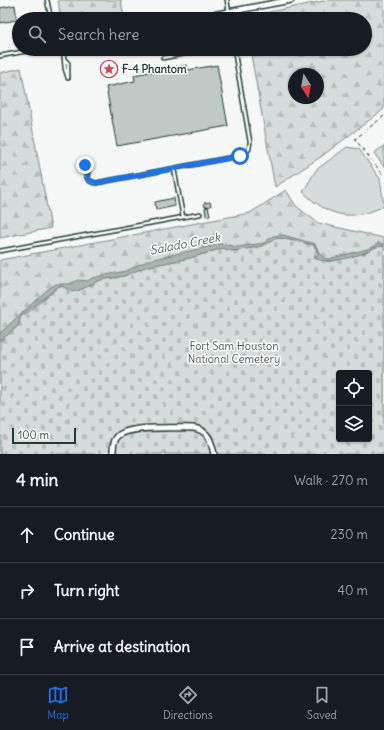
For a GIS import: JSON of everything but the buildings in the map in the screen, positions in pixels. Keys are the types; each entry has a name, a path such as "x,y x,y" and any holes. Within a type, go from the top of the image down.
{"street":[{"path":"229,12 291,0"},
{"path":"113,454 114,442 117,437 127,431 194,428 200,429 208,435 214,454"}],"lane":[{"path":"47,0 50,12"},
{"path":"227,0 229,12"},
{"path":"0,56 12,54"},
{"path":"64,56 66,74 68,78 68,63 65,60"},
{"path":"163,58 174,56"},
{"path":"85,164 84,172 90,182 96,183 240,156 248,149 250,142 236,72 235,56"},
{"path":"174,169 183,217"},
{"path":"0,250 200,214"}],"path":[{"path":"384,116 355,138 384,176"}],"green space":[{"path":"58,0 121,0 123,12 60,12"},
{"path":"329,0 384,0 384,109 322,156 275,187 251,56 372,56 372,12 269,12"},
{"path":"21,68 51,228 0,238 0,73"},
{"path":"384,146 384,167 374,153"},
{"path":"347,147 359,149 380,179 384,206 361,214 341,214 331,212 322,207 303,192 316,170"},
{"name":"Fort Sam Houston National Cemetery","path":"286,190 296,206 318,223 384,238 384,454 0,454 0,260 250,213"},
{"name":"Fort Sam Houston National Cemetery","path":"280,238 314,245 319,255 314,256 329,262 364,253 375,247 384,246 384,454 0,454 0,341 18,326 21,316 29,312 59,286 80,290 100,280 124,276 144,267 190,258 223,248 233,251 259,247 273,239"}],"shaded area":[{"path":"283,235 315,244 323,258 329,259 371,248 378,243 384,244 384,246 377,247 347,258 326,261 314,258 319,254 314,245 280,238 273,239 272,241 259,247 232,251 223,248 190,258 145,267 124,276 100,280 80,290 72,292 62,286 59,286 21,316 18,326 0,341 0,333 48,289 56,284 70,284 78,280 88,281 92,278 126,271 149,260 221,244 238,247 264,243 273,236"}],"place":[{"name":"F-4 Phantom","path":"109,69"}],"route":[{"path":"85,165 87,168 88,179 92,183 96,183 240,156"}],"water label":[{"name":"Salado Creek","path":"185,244"}]}
